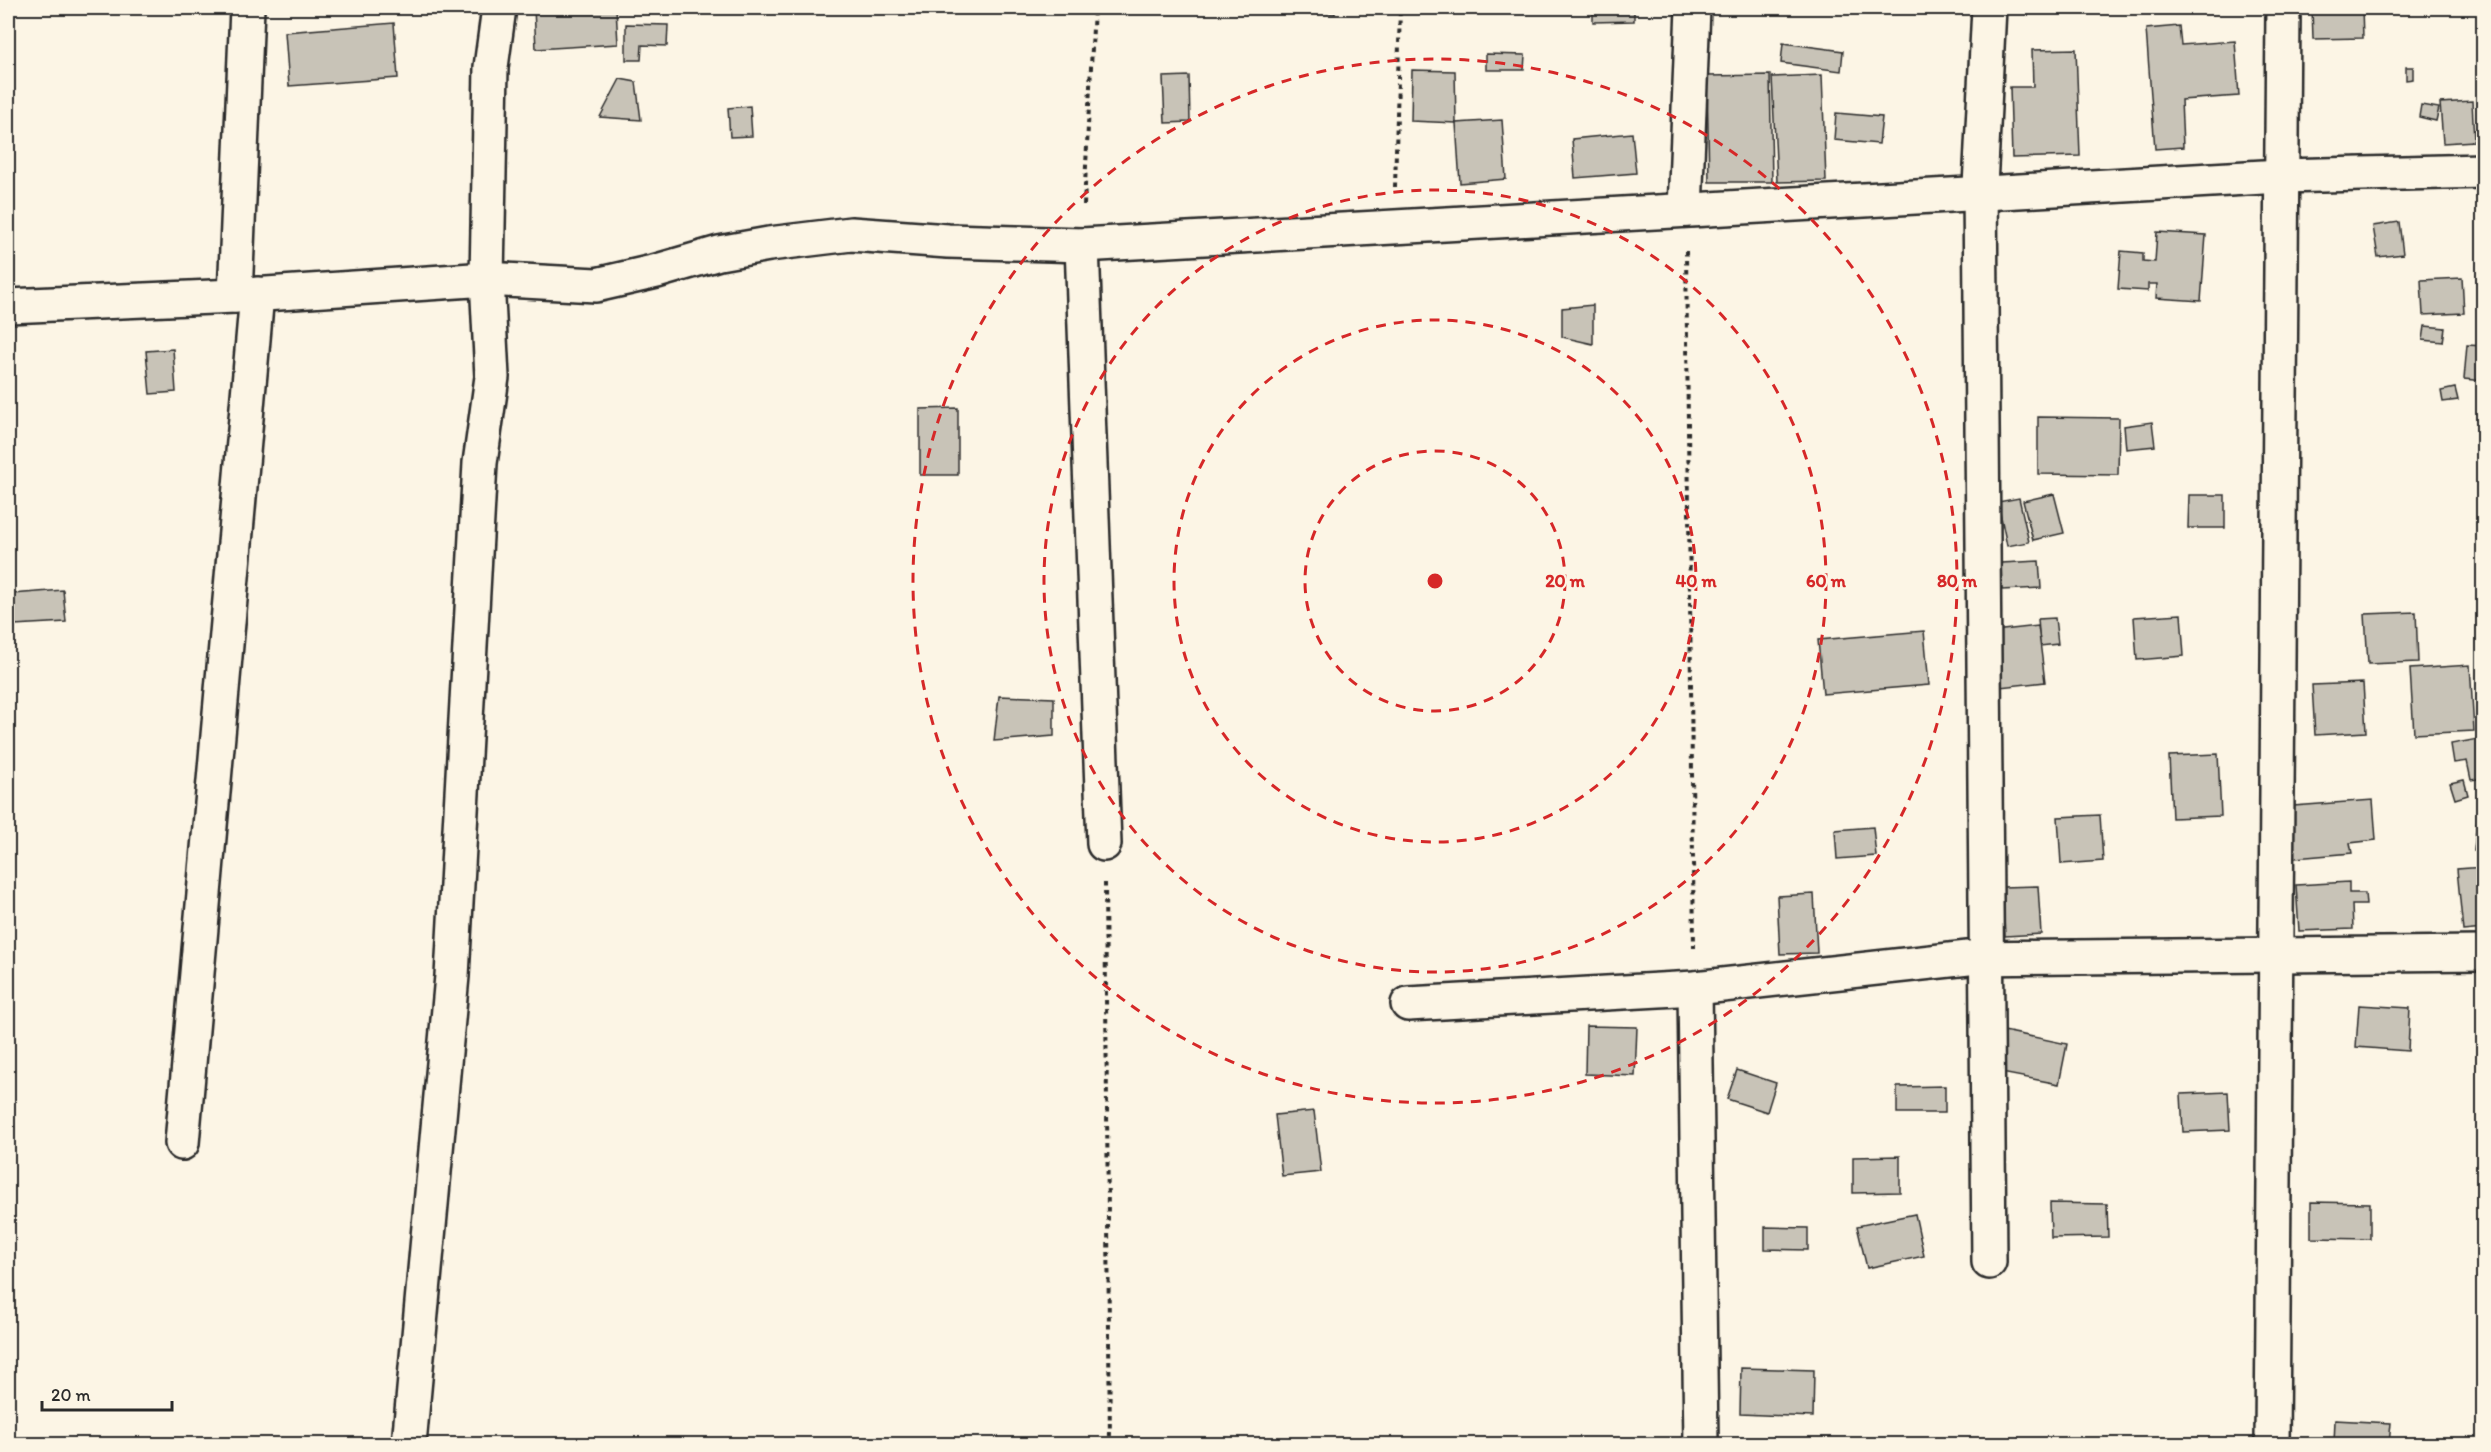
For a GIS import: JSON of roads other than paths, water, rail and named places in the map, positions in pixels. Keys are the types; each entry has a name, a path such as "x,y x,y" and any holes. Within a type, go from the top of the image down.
{"street":[{"path":"182,1143 246,295 247,8"},
{"path":"409,1444 452,976 480,463 492,377 487,279 491,68 499,8"},
{"path":"1685,210 1693,8"},
{"path":"1989,8 1981,194 1984,958 1989,1262"},
{"path":"2272,1444 2283,8"},
{"path":"8,306 246,295 487,279 596,285 657,271 719,253 851,234 948,241 1082,245 2281,176 2484,171"},
{"path":"1082,245 1104,844"},
{"path":"1407,1004 1695,988 1984,958 2484,953"},
{"path":"1695,988 1701,1444"}]}
